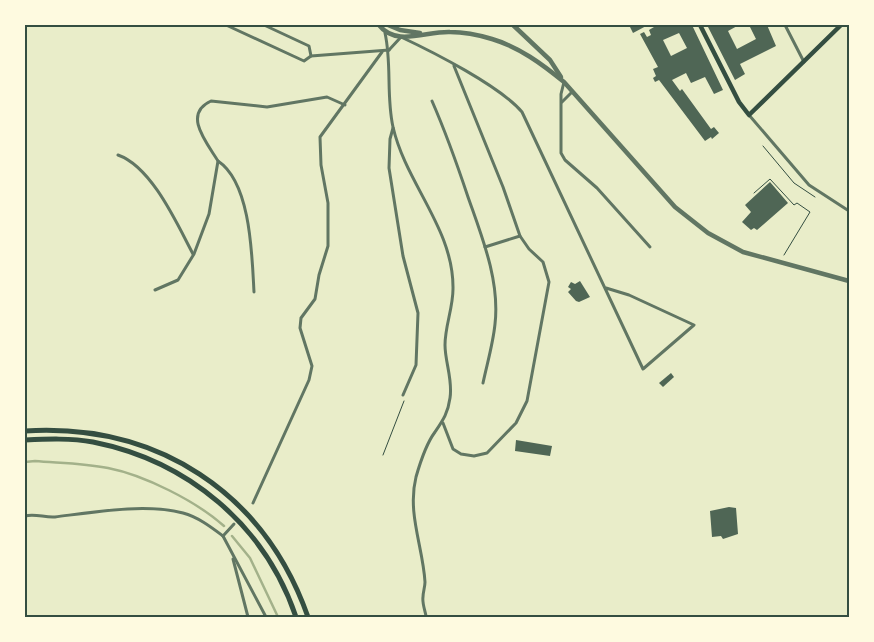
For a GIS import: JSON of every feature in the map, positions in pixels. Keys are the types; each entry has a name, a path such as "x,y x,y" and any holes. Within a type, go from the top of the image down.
{"main road":[{"path":"700,25 739,102 749,115 841,25"},
{"path":"25,430 53,429 94,432 138,443 189,466 239,505 268,537 298,590 308,617"},
{"path":"25,440 53,439 92,442 135,453 183,475 233,513 259,544 289,595 296,617"}],"street":[{"path":"226,25 304,61 311,56 382,52 389,50 401,37"},
{"path":"264,25 309,46 311,56"},
{"path":"379,25 385,33 389,50 388,102 393,128 404,162 436,222 447,249 453,275 452,298 445,347 450,398 443,423 434,432 425,452 416,478 413,504 425,584 422,599 426,616"},
{"path":"388,25 400,30 424,33 452,32 492,38 511,46 543,64 564,82"},
{"path":"400,30 405,25"},
{"path":"513,25 550,60 572,92 675,207 708,233 743,252 849,281"},
{"path":"785,25 804,63"},
{"path":"385,33 401,37 410,37 424,33"},
{"path":"401,37 505,96 522,112 643,369 694,325 628,294 606,288"},
{"path":"253,503 310,380 312,366 300,328 301,318 315,299 318,275 328,246 328,203 320,165 320,137 382,52"},
{"path":"443,423 453,449 461,454 474,456 487,453 522,414 545,310 549,282 543,262 529,249 520,236 503,187 453,66"},
{"path":"564,82 561,102 562,153 565,160 597,188 650,246"},
{"path":"561,102 572,92"},
{"path":"254,292 252,245 248,219 230,170 218,160 198,130 198,114 204,105 211,102 267,107 327,97 345,105"},
{"path":"432,101 451,144 485,247 495,298 495,323 483,383"},
{"path":"749,115 809,185 849,211"},
{"path":"393,128 390,139 389,168 403,256 418,313 416,364 403,395"},
{"path":"118,155 135,164 159,194 194,254"},
{"path":"155,290 178,280 194,254 209,214 218,160"},
{"path":"485,247 520,236"},
{"path":"25,516 30,514 47,518 143,509 182,513 202,521 223,536 232,556 248,617"},
{"path":"223,536 234,524"},
{"path":"232,556 243,571 266,617"}],"path":[{"path":"763,146 794,183 815,197"},
{"path":"754,192 770,179 794,205 797,203 810,212 784,255"},
{"path":"383,455 404,401 403,395"}],"building":[{"path":"629,25 648,25 633,33"},
{"path":"653,25 692,25 723,90 714,94 705,77 691,83 686,73 672,80 680,91 682,89 711,129 714,127 719,133 712,139 711,137 705,141 659,80 655,82 653,78 656,76 653,69 658,67 640,34 644,32 647,37 651,35 649,30 654,27","holes":["679,33 687,48 671,56 663,40"]},
{"path":"707,25 739,25 728,31 737,49 756,39 749,25 767,25 776,46 740,64 745,74 735,80"},
{"path":"770,182 788,203 757,230 754,228 751,230 742,222 751,212 745,205"},
{"path":"580,281 590,297 579,302 568,292 571,289 568,287 571,282 575,284"},
{"path":"671,373 674,377 663,387 659,383"},
{"path":"516,440 552,446 550,456 515,451"},
{"path":"729,507 736,508 738,534 723,539 721,536 712,537 710,511"}],"waterway":[{"path":"25,462 81,464 122,471 169,490 199,507 224,526"},
{"path":"232,536 250,558 278,617"}]}
